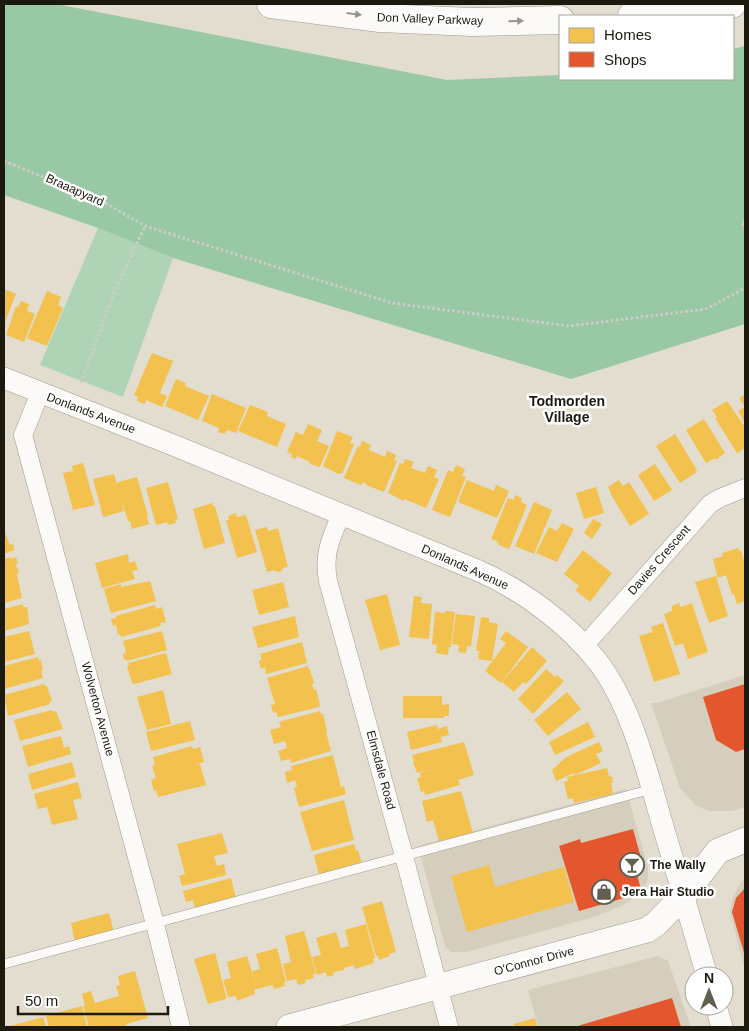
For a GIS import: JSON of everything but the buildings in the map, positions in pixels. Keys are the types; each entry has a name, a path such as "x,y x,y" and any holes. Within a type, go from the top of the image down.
{"highway":[{"name":"Don Valley Parkway","path":"271,4 380,18 472,22 559,20"},
{"path":"646,15 687,12 732,4"}],"main road":[{"name":"O'Connor Drive","path":"289,1027 647,930 656,924 684,895 718,851 745,840"}],"street":[{"name":"Donlands Avenue","path":"4,378 479,571 510,587 539,606 584,646 598,663 614,688 634,733 704,966"},
{"name":"Wolverton Avenue","path":"40,393 24,435 156,924 181,1027"},
{"name":"Davies Crescent","path":"584,646 710,504 745,488"},
{"name":"Elmsdale Road","path":"341,514 326,556 326,566 449,1027"}],"lane":[{"path":"4,964 652,789"}],"path":[{"name":"Braaapyard","path":"4,161 102,201 144,226 392,303 569,326 706,309 745,288"},
{"path":"745,222 742,222 745,230"},
{"path":"81,383 114,295 144,226"}],"shaded area":[{"path":"745,675 745,807 732,811 709,811 695,805 680,788 651,703 657,703"},
{"path":"626,789 648,868 645,889 638,896 621,906 594,917 466,952 450,952 445,946 418,846"},
{"path":"745,879 745,971 730,911 733,897 741,882"},
{"path":"658,956 668,961 684,1007 684,1016 687,1016 691,1027 538,1027 528,990"}],"green space":[{"path":"4,4 56,4 447,80 559,75 559,80 734,80 734,49 745,46 745,324 571,379 173,258 98,228 4,195"},
{"path":"98,228 173,258 123,397 40,365"}],"place":[{"name":"The Wally","path":"632,865"},
{"name":"Jera Hair Studio","path":"604,892"}],"district":[{"name":"Todmorden Village","path":"567,410"}]}
